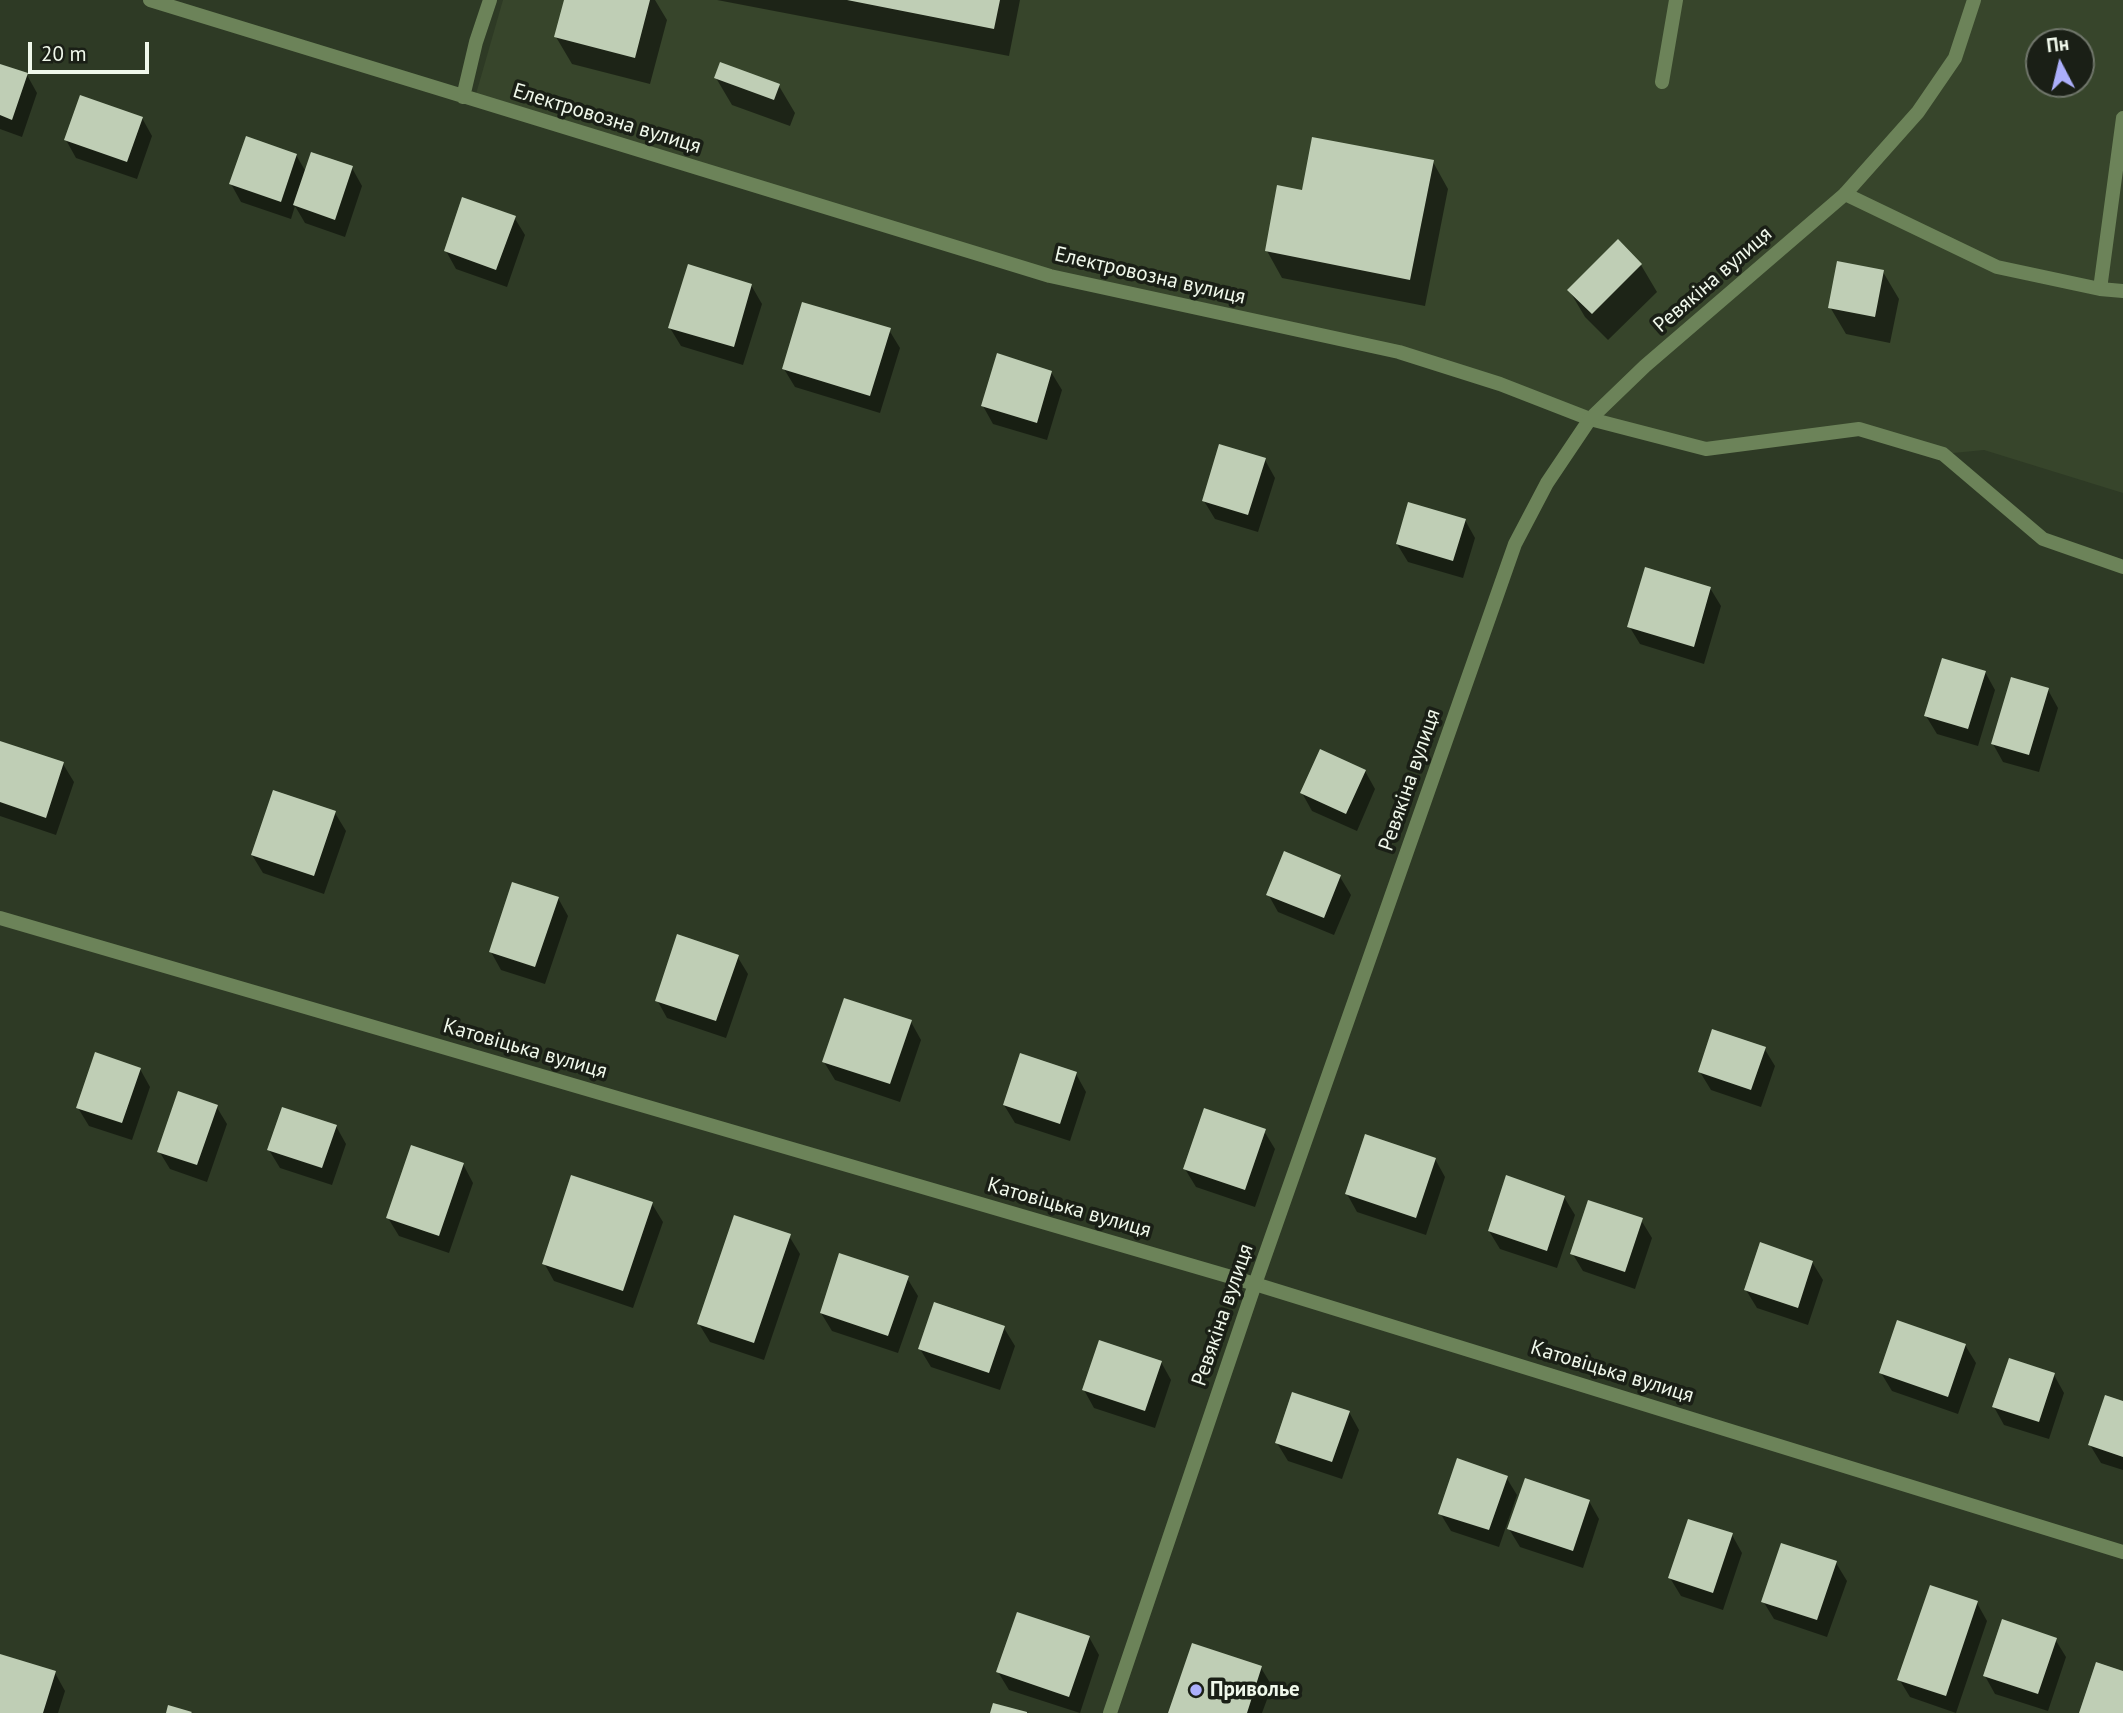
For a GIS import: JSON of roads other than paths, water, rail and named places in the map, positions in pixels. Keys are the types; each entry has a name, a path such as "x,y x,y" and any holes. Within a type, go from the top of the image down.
{"street":[{"name":"Електровозна вулиця","path":"150,0 1050,276 1399,352 1500,384 1590,419 1706,449 1858,429 1943,454 2043,539 2123,567"},
{"path":"463,97 476,42 490,0"},
{"path":"1662,82 1676,0"},
{"name":"Ревякіна вулиця","path":"1110,1713 1255,1284 1515,544 1546,483 1590,419 1646,366 1844,194 1919,112 1955,58 1974,0"},
{"path":"2099,289 2123,118"},
{"path":"1844,194 1997,267 2099,289 2123,291"},
{"name":"Катовіцька вулиця","path":"0,918 1255,1284 2123,1552"}],"place":[{"name":"Приволье","path":"1196,1690"}]}
